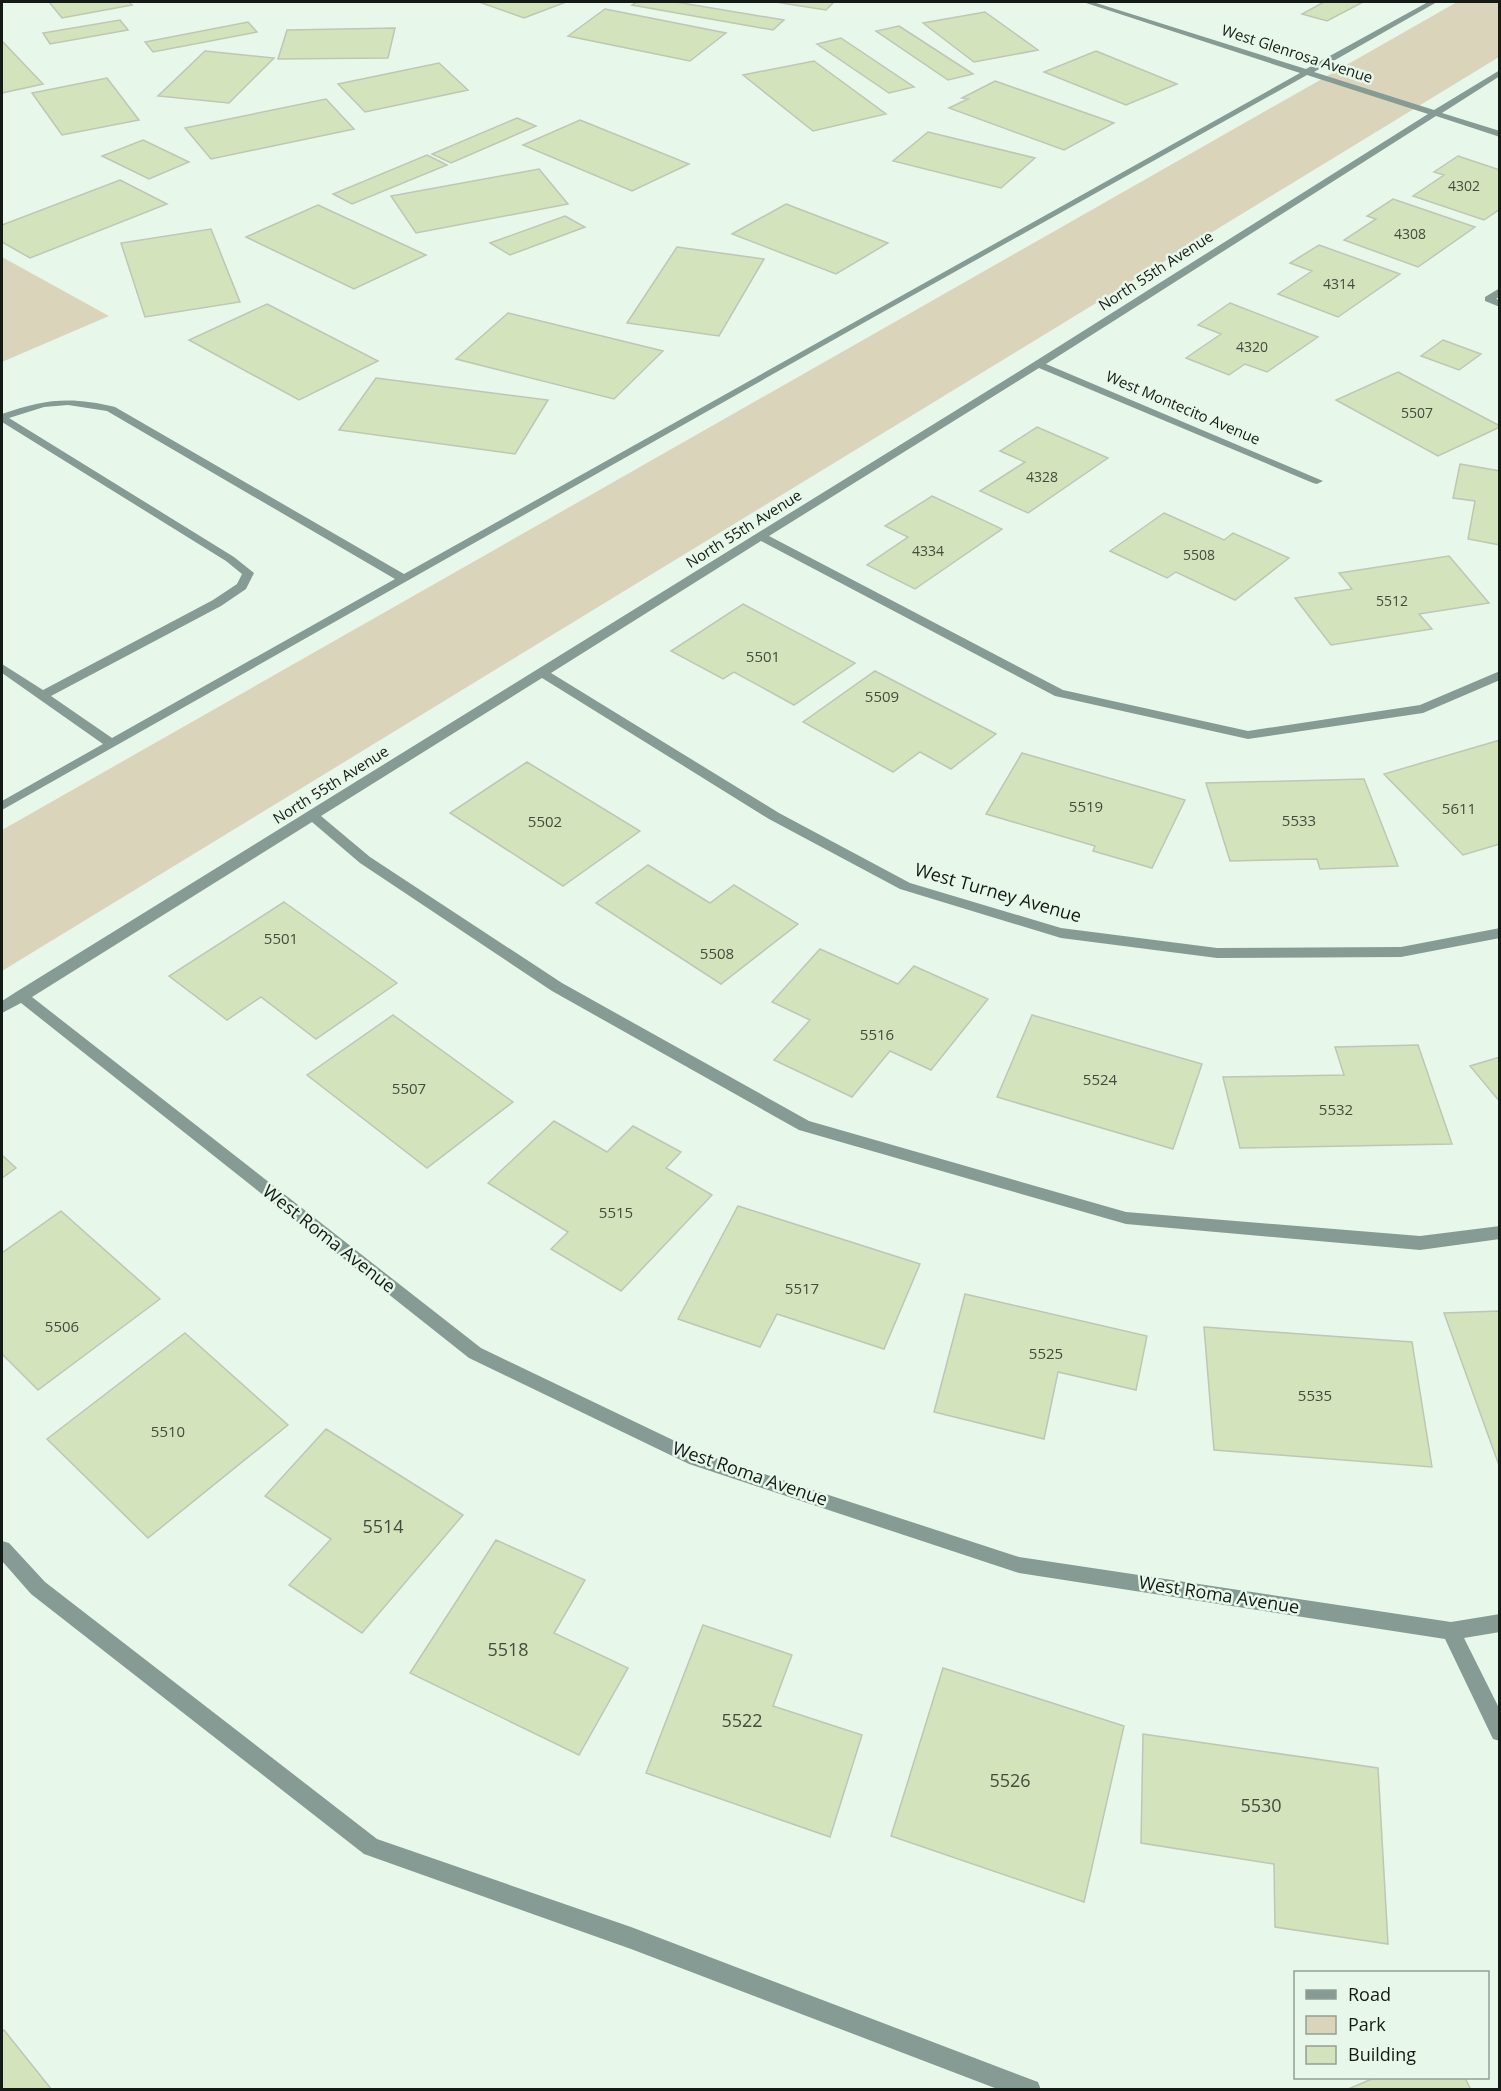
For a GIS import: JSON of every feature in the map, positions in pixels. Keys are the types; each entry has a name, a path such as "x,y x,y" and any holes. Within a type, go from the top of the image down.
{"street":[{"name":"West Glenrosa Avenue","path":"1087,2 1500,134"},
{"path":"2,806 870,315 1433,2"},
{"name":"North 55th Avenue","path":"2,1008 1038,364 1433,112 1500,72"},
{"path":"1500,291 1489,299 1500,304"},
{"name":"West Montecito Avenue","path":"1038,364 1317,481"},
{"path":"2,417 40,403 67,400 111,409 404,579"},
{"path":"2,417 230,559 248,573 242,586 217,603 42,696"},
{"path":"760,536 1059,693 1248,735 1422,709 1500,675"},
{"path":"2,668 111,744"},
{"name":"West Turney Avenue","path":"541,672 774,816 905,886 1061,933 1217,953 1401,952 1500,933"},
{"path":"312,815 365,860 557,987 804,1126 1126,1218 1420,1243 1500,1232"},
{"name":"West Roma Avenue","path":"21,996 475,1353 695,1459 1019,1564 1451,1631 1500,1623"},
{"path":"2,1549 38,1588 371,1847 631,1938 1030,2090"},
{"path":"1451,1631 1500,1732"}],"green space":[{"path":"1457,2 1499,2 1499,57 2,971 2,830"},
{"path":"2,257 109,316 2,362"}],"building":[{"path":"49,2 129,2 132,5 62,18"},
{"path":"479,2 566,2 524,18"},
{"path":"637,2 676,2 784,20 773,30 632,5"},
{"path":"775,2 834,2 826,10"},
{"path":"1324,2 1363,2 1327,21 1302,14"},
{"path":"605,9 726,33 690,61 568,36"},
{"path":"985,12 1038,50 974,62 923,23"},
{"path":"120,20 128,30 50,44 43,33"},
{"path":"248,22 257,32 153,52 145,42"},
{"path":"899,26 973,74 948,80 876,31"},
{"path":"395,28 388,58 278,59 287,30"},
{"path":"841,38 914,87 889,93 817,44"},
{"path":"2,41 43,84 2,93"},
{"path":"205,51 274,58 229,103 158,96"},
{"path":"1096,51 1177,84 1126,105 1044,72"},
{"path":"814,61 886,114 813,131 743,75"},
{"path":"439,63 468,90 365,112 338,84"},
{"path":"107,78 139,120 62,135 32,93"},
{"path":"995,81 1114,123 1064,150 949,108 968,99 962,98"},
{"path":"326,99 354,129 211,159 185,128"},
{"path":"517,118 536,126 451,163 432,154"},
{"path":"580,120 689,164 632,191 523,145"},
{"path":"928,132 1035,158 1001,188 893,161"},
{"path":"143,140 189,162 149,179 102,156"},
{"path":"427,155 447,165 352,204 333,194"},
{"path":"1458,156 1500,170 1500,209 1484,220 1413,196 1444,175 1434,172"},
{"path":"539,169 568,204 416,233 391,196"},
{"path":"120,180 167,204 30,258 2,242 2,225"},
{"path":"1393,199 1475,227 1418,267 1344,240 1376,219 1367,216"},
{"path":"786,204 888,243 836,274 732,234"},
{"path":"318,205 426,255 354,289 246,237"},
{"path":"565,216 585,227 510,255 490,243"},
{"path":"211,229 240,302 145,317 121,243"},
{"path":"1319,245 1400,274 1338,317 1278,294 1312,271 1290,263"},
{"path":"677,247 764,259 719,336 627,323"},
{"path":"1230,303 1318,337 1267,372 1245,364 1229,375 1186,358 1221,334 1198,325"},
{"path":"267,304 378,361 299,400 189,340"},
{"path":"508,313 663,351 614,399 456,359"},
{"path":"1443,340 1481,354 1459,370 1421,356"},
{"path":"1398,372 1500,427 1438,456 1336,400"},
{"path":"376,378 548,400 515,454 339,430"},
{"path":"1037,427 1108,458 1028,513 980,491 1025,462 1000,451"},
{"path":"1460,464 1500,471 1500,545 1468,539 1475,501 1453,498"},
{"path":"932,496 1002,529 915,589 867,565 908,537 885,526"},
{"path":"1164,513 1224,540 1233,533 1289,558 1235,600 1176,572 1167,578 1110,551"},
{"path":"1449,556 1489,603 1419,614 1432,629 1331,645 1295,598 1352,589 1339,573"},
{"path":"743,604 855,663 794,705 734,672 723,679 671,651"},
{"path":"875,671 996,734 951,769 920,752 893,772 803,722"},
{"path":"1500,740 1500,844 1463,855 1384,774"},
{"path":"1022,753 1185,800 1152,868 1093,851 1095,846 986,814"},
{"path":"527,762 640,831 563,886 450,813"},
{"path":"1364,779 1398,866 1320,869 1317,859 1230,861 1206,783"},
{"path":"648,865 710,903 734,885 798,924 721,984 596,903"},
{"path":"284,902 397,983 316,1039 261,997 227,1020 169,976"},
{"path":"820,949 898,984 914,966 988,999 931,1070 890,1051 852,1097 774,1060 810,1020 772,1002"},
{"path":"393,1015 513,1102 427,1168 307,1075"},
{"path":"1032,1015 1202,1064 1173,1149 997,1097"},
{"path":"1418,1045 1452,1144 1240,1148 1223,1077 1344,1075 1335,1047"},
{"path":"1500,1057 1500,1102 1470,1066"},
{"path":"554,1121 607,1152 633,1126 681,1152 666,1168 712,1195 621,1291 551,1249 568,1232 488,1183"},
{"path":"2,1155 16,1168 2,1178"},
{"path":"738,1206 920,1264 884,1349 777,1314 760,1347 678,1319"},
{"path":"61,1211 160,1299 38,1390 2,1354 2,1253"},
{"path":"965,1294 1147,1336 1136,1390 1058,1372 1044,1439 934,1412"},
{"path":"1500,1311 1500,1468 1444,1313"},
{"path":"1204,1327 1412,1342 1432,1467 1214,1450"},
{"path":"185,1333 288,1425 148,1538 47,1439"},
{"path":"326,1429 463,1515 362,1633 289,1585 331,1539 265,1496"},
{"path":"496,1540 585,1580 554,1633 628,1668 579,1755 410,1673"},
{"path":"703,1625 792,1655 773,1706 862,1735 830,1837 646,1773"},
{"path":"943,1668 1124,1726 1084,1902 891,1836"},
{"path":"1143,1734 1378,1768 1388,1944 1275,1927 1274,1864 1141,1843"},
{"path":"4,2030 52,2090 2,2090 2,2032"},
{"path":"1372,2079 1466,2079 1471,2090 1346,2090"}]}
